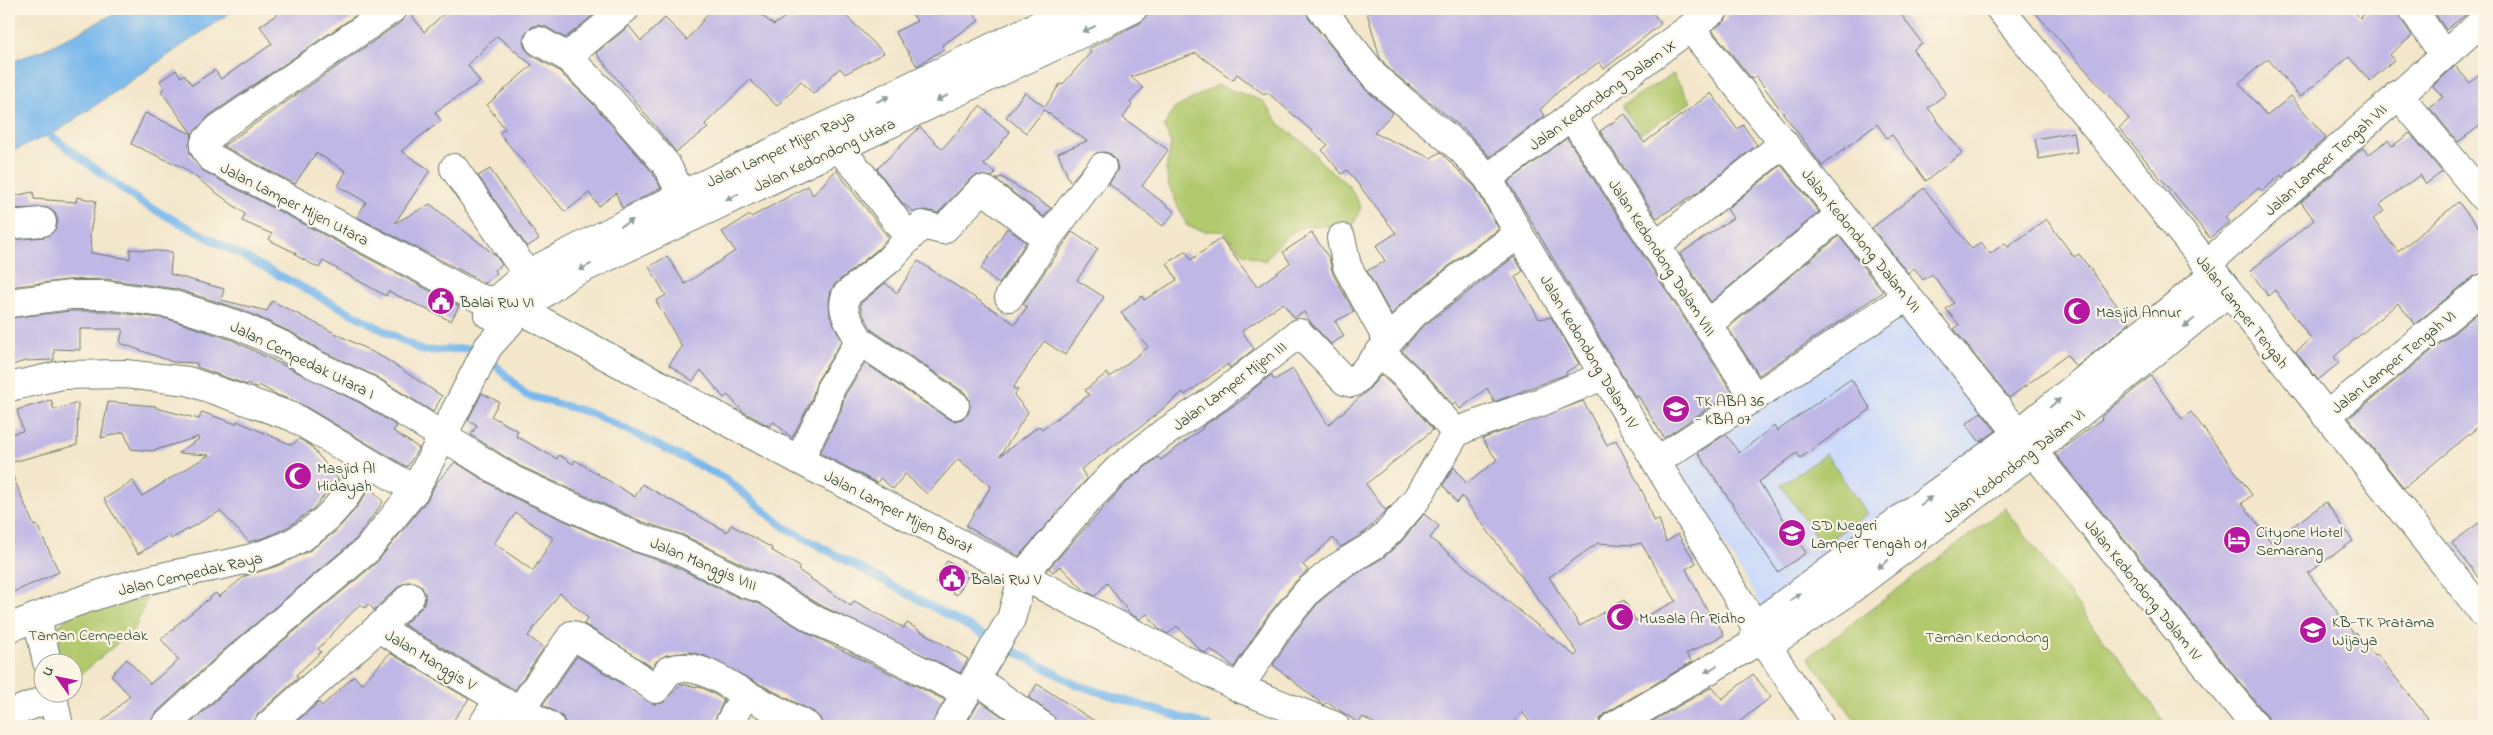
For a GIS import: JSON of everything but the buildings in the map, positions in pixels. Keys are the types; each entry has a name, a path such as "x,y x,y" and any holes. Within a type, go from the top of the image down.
{"street":[{"name":"Jalan Lamper Mijen Utara","path":"392,9 219,128 205,142 204,147 216,162 476,297 495,301"},
{"path":"567,57 625,9"},
{"name":"Jalan Lamper Mijen Raya","path":"495,301 527,274 682,195 1040,17 1073,9"},
{"name":"Jalan Kedondong Utara","path":"165,726 235,661 366,550 415,490 431,460 441,435 489,345 521,310 569,275 1133,9"},
{"name":"Jalan Kedondong Dalam IV","path":"1321,9 1378,80 1461,149 1488,178 1519,234 1657,461 1759,638 1820,726"},
{"name":"Jalan Kedondong Dalam IX","path":"1488,178 1691,29 1715,9"},
{"name":"Jalan Lamper Tengah","path":"2000,9 2484,614"},
{"path":"2413,9 2443,54"},
{"name":"Jalan Lamper Tengah VII","path":"2216,277 2398,94 2484,20"},
{"name":"Jalan Kedondong Dalam VII","path":"1691,29 2026,442"},
{"path":"539,41 567,57 605,94 666,164 682,195"},
{"path":"2398,94 2484,198"},
{"name":"Jalan Kedondong Dalam VIII","path":"1572,117 1755,398"},
{"path":"1656,246 1784,143"},
{"path":"838,147 860,172 909,238"},
{"path":"1009,297 1047,239 1102,167"},
{"path":"454,168 527,274"},
{"path":"955,405 860,341 843,310 846,295 889,260 922,225 942,230 981,190 986,191 1047,239"},
{"path":"1707,324 1841,214"},
{"path":"9,225 42,222"},
{"name":"Jalan Lamper Mijen III","path":"947,726 1011,618 1023,575 1084,504 1118,469 1161,435 1218,397 1299,333 1346,381 1352,383 1357,380 1410,317 1469,270 1519,234"},
{"path":"1341,238 1347,266 1384,347 1456,433"},
{"name":"Jalan Kedondong Dalam VI","path":"1614,726 1759,638 1832,587 2026,442 2216,277"},
{"name":"Jalan Lamper Tengah VI","path":"2326,416 2484,288"},
{"name":"Jalan Cempedak Utara I","path":"9,304 95,294 171,304 204,313 286,347 313,364 367,389 441,435"},
{"path":"1657,461 1907,297"},
{"name":"Jalan Lamper Mijen Barat","path":"495,301 521,310 799,460 1239,688 1335,726"},
{"path":"489,345 485,324 495,301"},
{"path":"799,460 826,406 830,389 860,341"},
{"path":"9,387 62,375 125,374 188,381 293,417 415,490"},
{"path":"1239,688 1280,625 1308,591 1332,570 1374,544 1389,532 1416,500 1456,433 1468,427 1541,402 1605,375"},
{"name":"Jalan Manggis VIII","path":"441,435 513,480 637,537 676,549 744,583 764,588 817,621 854,636 977,678 1042,726"},
{"name":"Jalan Kedondong Dalam IV","path":"2026,442 2255,726"},
{"name":"Jalan Cempedak Raya","path":"9,628 86,599 145,581 247,561 278,551 310,533 332,513 354,489 366,462"},
{"path":"378,628 410,597"},
{"path":"37,617 45,652"},
{"name":"Jalan Manggis V","path":"268,726 378,628 499,711 550,726"},
{"path":"499,711 572,635 619,663 656,689 669,670 683,668 704,671 807,726"},
{"path":"728,726 745,694"},
{"path":"9,714 36,702"},
{"path":"54,702 59,726"}],"shaded area":[{"name":"SD Negeri Lamper Tengah 01","path":"1892,315 1913,316 2005,434 1762,607 1674,460"}],"green space":[{"path":"1673,74 1691,102 1640,134 1622,105"},
{"path":"1217,85 1263,101 1282,127 1306,144 1321,162 1349,186 1361,207 1353,225 1303,227 1284,239 1265,261 1244,254 1222,231 1204,231 1187,226 1169,186 1166,170 1171,144 1164,126 1174,109"},
{"path":"1826,454 1867,514 1822,545 1781,485"},
{"name":"Taman Kedondong","path":"2005,508 2168,726 1860,726 1808,657"},
{"name":"Taman Cempedak","path":"147,598 135,628 82,673 82,652 57,652 54,630 77,610"}],"water":[{"path":"124,9 235,9 58,131 9,152 9,63 48,48"}],"waterway":[{"path":"42,129 140,202 423,351 478,348 481,351"},
{"path":"489,359 526,395 594,414 725,478 784,527 1077,685 1208,726"}],"place":[{"name":"Balai RW VI","path":"441,301"},
{"name":"Masjid Annur","path":"2077,311"},
{"name":"TK ABA 36 - KBA 07","path":"1676,409"},
{"name":"Masjid Al Hidayah","path":"298,476"},
{"name":"SD Negeri Lamper Tengah 01","path":"1792,533"},
{"name":"Cityone Hotel Semarang","path":"2237,540"},
{"name":"Balai RW V","path":"952,578"},
{"name":"Musala Ar Ridho","path":"1620,617"},
{"name":"KB-TK Pratama Wijaya","path":"2313,630"}]}
